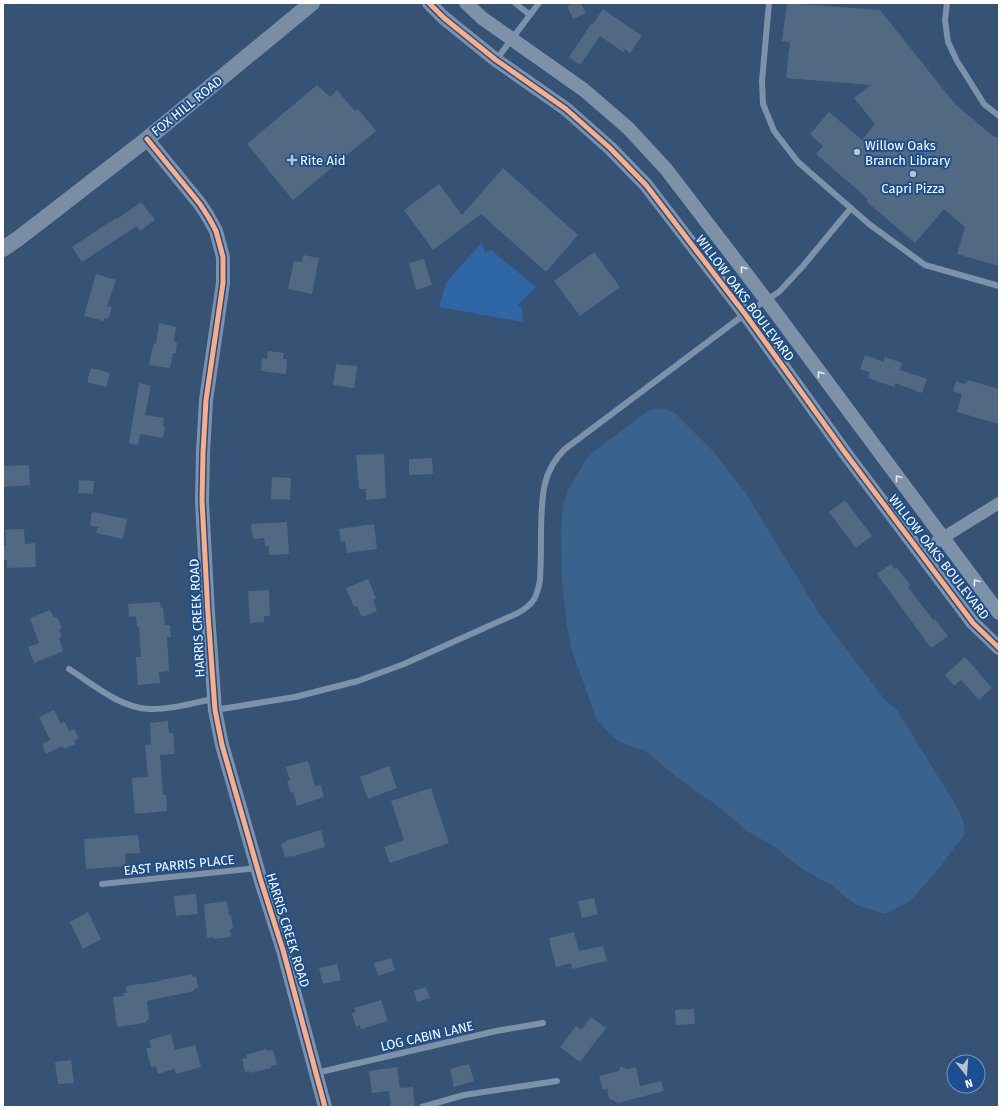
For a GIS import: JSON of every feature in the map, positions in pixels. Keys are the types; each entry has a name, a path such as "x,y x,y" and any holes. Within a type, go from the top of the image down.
{"main road":[{"name":"FOX HILL ROAD","path":"3,249 30,230 147,139 312,3"}],"street":[{"name":"WILLOW OAKS BOULEVARD","path":"429,3 444,18 496,60 566,109 610,148 646,185 973,622 999,648"},
{"name":"WILLOW OAKS BOULEVARD","path":"466,3 482,18 584,90 628,128 666,169 767,301 999,613"},
{"name":"HARRIS CREEK ROAD","path":"147,139 203,208 216,231 223,257 223,283 206,400 202,501 214,705 222,745 283,950 325,1107"},
{"path":"920,552 999,503"}],"lane":[{"path":"515,3 530,15"},
{"path":"496,60 539,3"},
{"path":"768,3 762,81 763,104 774,131 798,162 869,224 925,265 999,286"},
{"path":"947,3 945,20 948,42 957,61 984,104 999,116"},
{"path":"69,669 126,704 148,709 214,705 295,697 358,681 411,661 528,608 538,593 541,564 542,499 544,485 552,463 565,449 744,314 767,301 779,292 803,266 851,208"},
{"name":"EAST PARRIS PLACE","path":"102,884 258,868"},
{"name":"LOG CABIN LANE","path":"316,1073 496,1031 543,1024"},
{"path":"422,1107 464,1095 557,1081"}],"shaded area":[{"path":"482,242 485,252 491,250 536,287 518,305 522,309 523,322 439,307 446,283"},
{"path":"657,408 666,409 675,413 714,452 745,492 819,613 885,700 897,710 954,802 963,820 965,834 932,877 909,902 885,914 856,905 831,885 802,869 775,847 747,831 715,804 675,776 650,754 617,740 596,718 572,651 567,626 562,581 561,526 563,505 568,490 586,460 594,451 649,410"}],"building":[{"path":"574,3 581,3 586,13 573,19 567,6"},
{"path":"787,3 880,10 955,104 993,136 999,138 999,266 957,254 965,227 944,209 915,243 867,202 868,199 816,154 823,146 810,134 829,112 862,140 875,124 854,98 870,85 786,78 790,42 782,41"},
{"path":"603,9 642,36 630,53 625,49 623,52 600,36 580,65 569,57"},
{"name":"Rite Aid","path":"317,85 330,97 337,90 355,111 358,109 376,131 293,200 247,144"},
{"path":"503,168 578,235 546,272 481,214 433,250 404,210 439,184 462,215"},
{"path":"141,202 155,220 140,231 137,226 82,262 72,247"},
{"path":"594,252 620,287 580,316 554,281"},
{"path":"303,255 319,258 312,294 288,289 294,261 302,262"},
{"path":"424,259 432,285 416,290 409,263"},
{"path":"96,274 116,280 107,306 112,307 108,319 104,318 104,321 84,316"},
{"path":"159,323 176,327 174,342 177,342 176,353 173,353 170,368 149,365 154,343 156,344"},
{"path":"268,351 284,353 283,359 287,359 286,374 261,371 262,358 267,359"},
{"path":"865,355 884,362 885,357 902,363 900,370 927,379 922,393 895,383 894,387 868,378 870,372 860,369"},
{"path":"336,364 357,366 354,388 333,385"},
{"path":"91,368 110,373 106,387 87,382"},
{"path":"968,380 999,389 999,424 957,412 962,394 953,391 956,381 965,384"},
{"path":"139,383 151,386 145,415 164,418 163,427 165,427 163,438 140,434 138,445 129,443"},
{"path":"384,454 386,498 366,500 366,489 359,489 356,455"},
{"path":"432,458 433,474 409,475 409,459"},
{"path":"29,465 30,485 3,487 3,466"},
{"path":"272,477 291,478 290,500 271,499"},
{"path":"79,480 94,481 93,494 78,493"},
{"path":"845,500 872,536 856,548 829,512"},
{"path":"92,512 127,519 123,539 96,533 98,527 90,526"},
{"path":"287,522 289,554 269,555 269,546 265,546 264,538 253,539 251,524"},
{"path":"374,524 377,549 347,553 345,541 341,542 339,529"},
{"path":"24,529 25,544 35,543 36,567 7,568 7,560 3,560 3,546 6,545 5,530"},
{"path":"891,564 895,569 897,568 910,585 908,587 934,621 935,619 948,636 931,648 877,574"},
{"path":"368,579 376,598 373,600 377,611 362,617 357,606 354,607 346,588"},
{"path":"269,590 270,616 264,616 264,622 250,623 248,591"},
{"path":"160,602 161,608 163,607 165,625 170,625 171,637 167,637 169,671 159,672 160,683 138,685 136,657 141,657 139,627 137,627 136,616 129,617 128,604"},
{"path":"50,610 54,618 57,617 62,628 59,630 62,637 59,638 63,651 34,663 28,647 39,643 30,618"},
{"path":"965,657 992,688 979,700 961,680 954,686 945,675"},
{"path":"54,710 61,724 65,722 69,731 74,729 79,738 74,741 75,744 64,749 62,746 46,754 42,744 50,740 39,717"},
{"path":"168,721 169,733 173,733 175,754 160,755 163,795 166,795 167,811 135,814 132,778 148,777 145,745 151,744 150,723"},
{"path":"308,761 315,786 321,785 324,797 297,806 293,792 291,793 287,781 290,780 286,767"},
{"path":"389,766 397,788 368,799 360,777"},
{"path":"431,788 449,843 390,863 384,847 404,840 391,801"},
{"path":"321,830 325,847 290,857 285,857 281,844 286,842 285,841"},
{"path":"138,835 140,853 125,854 126,866 86,869 84,839"},
{"path":"196,894 198,914 176,916 174,896"},
{"path":"594,898 598,914 582,918 578,901"},
{"path":"227,901 233,929 230,929 231,937 214,939 214,937 207,938 204,904"},
{"path":"88,912 101,939 83,949 70,922"},
{"path":"574,932 579,951 603,946 607,961 572,969 571,963 556,967 549,938"},
{"path":"391,958 395,970 378,976 374,963"},
{"path":"337,964 341,980 323,984 319,968"},
{"path":"192,974 192,977 196,976 198,988 194,989 194,991 147,1001 149,1018 145,1023 117,1027 113,997 124,996 123,993 127,993 126,986 161,981"},
{"path":"426,987 430,998 417,1002 414,991"},
{"path":"381,1000 388,1021 361,1029 360,1025 356,1027 352,1013 356,1012 354,1008"},
{"path":"694,1009 695,1024 676,1025 675,1010"},
{"path":"591,1017 606,1028 580,1062 560,1047 576,1026 581,1030"},
{"path":"171,1034 175,1050 195,1045 201,1067 176,1074 174,1069 158,1074 156,1066 151,1067 146,1049 151,1047 149,1040"},
{"path":"266,1049 267,1051 273,1050 277,1065 250,1073 249,1071 245,1072 242,1059 247,1058 246,1055"},
{"path":"71,1060 74,1083 58,1084 55,1062"},
{"path":"469,1064 474,1081 454,1087 450,1069"},
{"path":"621,1066 627,1069 636,1067 640,1086 661,1081 664,1091 618,1103 609,1098 607,1089 603,1090 599,1076 619,1071"},
{"path":"397,1067 400,1088 413,1087 415,1106 391,1107 389,1091 372,1093 369,1071"}],"cycle path":[{"path":"429,3 444,18 496,60 566,109 610,148 646,185 745,314 846,454 973,623 999,648"},
{"path":"147,139 200,204 216,231 223,257 223,283 206,400 202,501 215,710 222,745 261,881 283,950 325,1107"}],"place":[{"name":"Willow Oaks Branch Library","path":"857,152"},
{"name":"Rite Aid","path":"292,160"},
{"name":"Capri Pizza","path":"913,174"}]}
